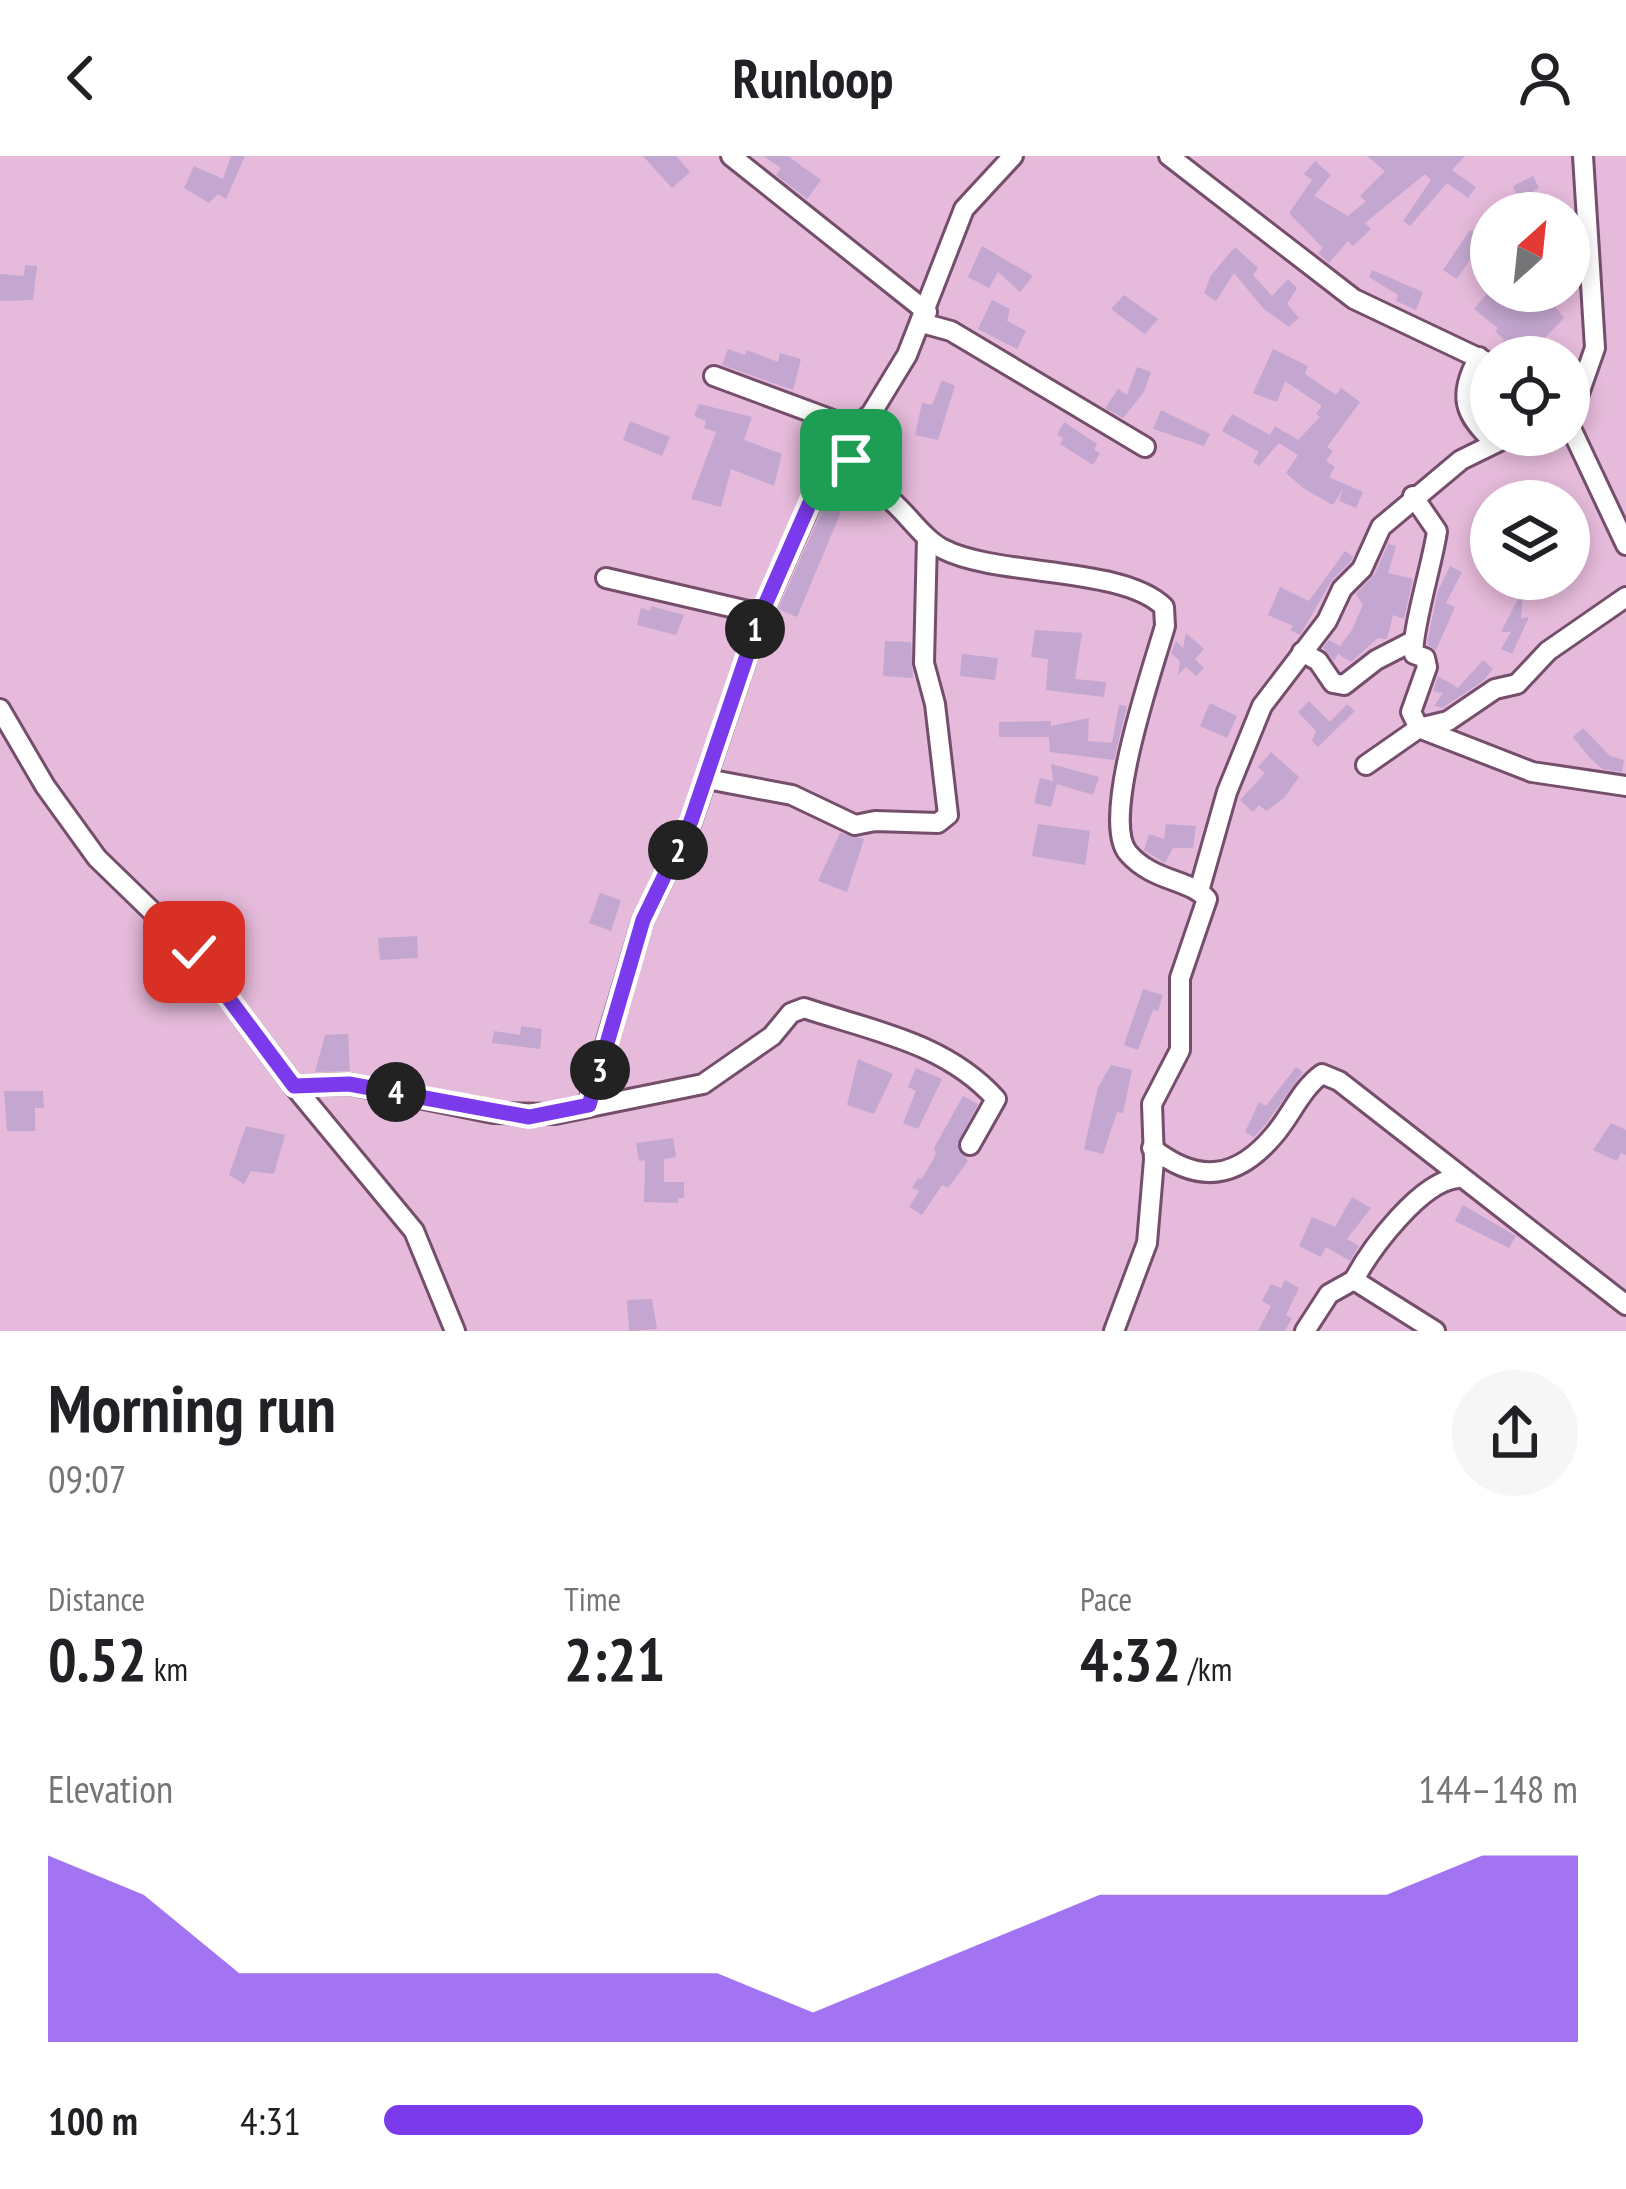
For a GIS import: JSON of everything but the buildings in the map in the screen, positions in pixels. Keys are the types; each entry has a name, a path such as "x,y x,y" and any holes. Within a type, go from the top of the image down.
{"street":[{"path":"731,156 924,317 1145,447"},
{"path":"589,1105 643,920 707,778 761,614 830,457 882,399 924,317 964,209 1013,156"},
{"path":"1169,156 1354,299 1470,354"},
{"path":"1583,156 1595,348 1590,362"},
{"path":"714,376 851,433"},
{"path":"1470,381 1465,388 1470,416"},
{"path":"851,433 847,451 860,471 927,538 958,556 1074,575 1145,595 1164,607 1165,626 1121,797 1119,836 1149,873 1199,891"},
{"path":"1114,1331 1147,1243 1152,1104 1180,1050 1178,996 1206,905 1199,891 1227,792 1262,706 1327,621 1381,527 1413,496 1470,456"},
{"path":"1585,456 1626,544"},
{"path":"1413,496 1437,531 1421,618 1411,642 1414,654 1425,658 1427,668 1412,712 1419,728 1532,772 1626,786"},
{"path":"707,778 792,795 854,825 875,820 938,823 948,815 935,704 924,663 927,538"},
{"path":"606,578 761,614"},
{"path":"1366,765 1419,728 1448,721 1495,689 1517,684 1548,651 1626,597"},
{"path":"1303,652 1318,661 1333,683 1343,685 1411,642"},
{"path":"0,709 45,786 97,858 194,952 294,1086 414,1231 455,1331"},
{"path":"294,1086 349,1084 529,1117 703,1084 772,1036 791,1013 804,1008 931,1048 977,1077 996,1099 970,1145"},
{"path":"1152,1148 1186,1168 1216,1175 1234,1169 1272,1138 1322,1074 1339,1082 1458,1178 1504,1207 1626,1305"},
{"path":"1305,1331 1328,1294 1354,1280 1372,1247 1436,1184 1458,1178"},
{"path":"1354,1280 1435,1331"}],"route":[{"path":"194,952 294,1086 349,1084 529,1117 589,1105 643,920 691,821 761,614 830,457 847,439 851,460"}]}
